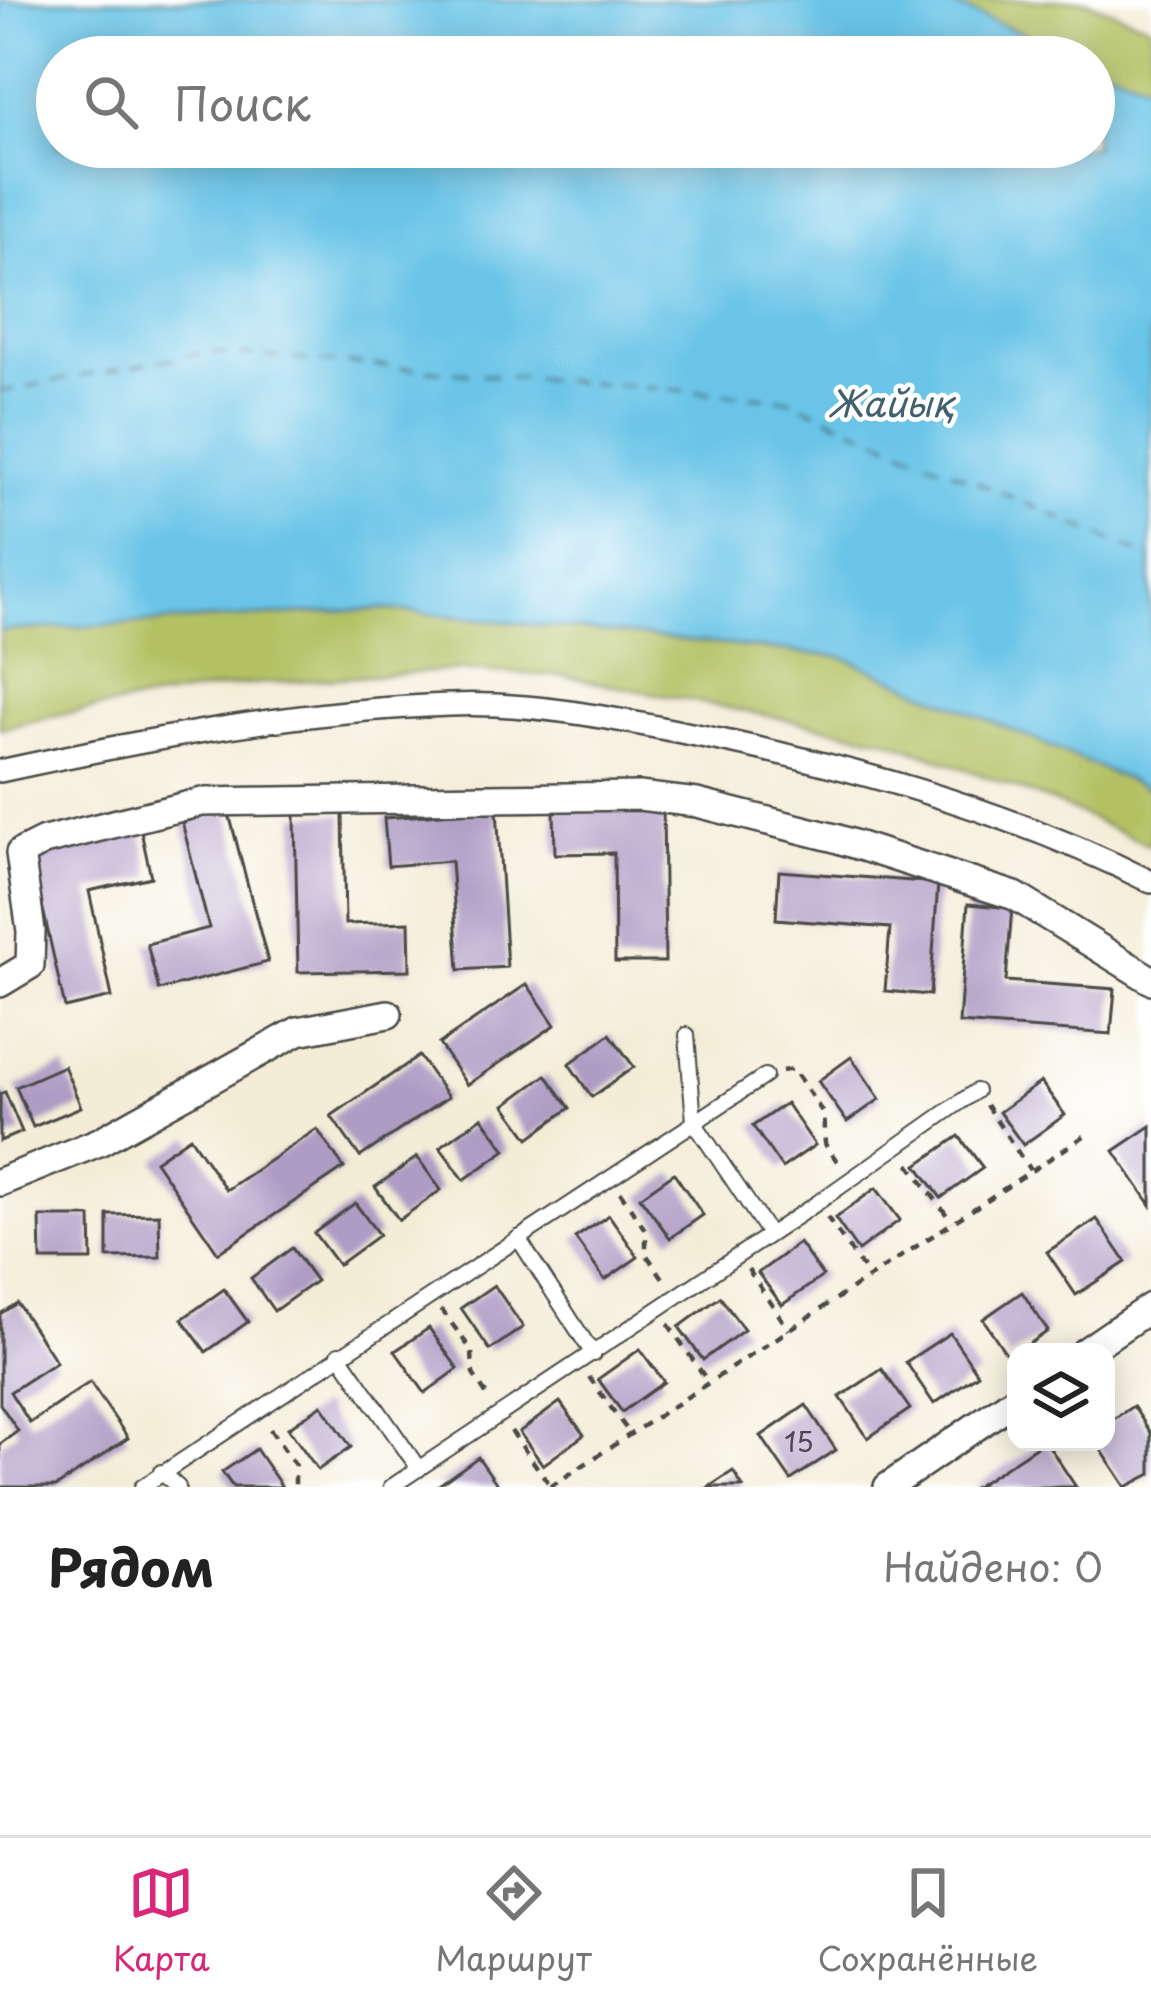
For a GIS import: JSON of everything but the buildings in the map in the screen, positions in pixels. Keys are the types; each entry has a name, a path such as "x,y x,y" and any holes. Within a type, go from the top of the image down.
{"street":[{"path":"0,770 143,740 300,716 453,704 578,712 767,748 928,792 1079,846 1151,882"},
{"path":"0,982 30,964 31,931 20,853 44,841 202,802 639,796 697,803 835,838 1015,896 1151,980"},
{"path":"0,1182 99,1142 298,1031 388,1014"},
{"path":"1098,1343 1151,1307"},
{"path":"888,1487 1007,1406"}],"lane":[{"path":"686,1035 694,1122 769,1234"},
{"path":"142,1487 765,1076"},
{"path":"391,1487 818,1203 895,1144 976,1091"},
{"path":"518,1238 593,1354"},
{"path":"339,1354 419,1469"},
{"path":"161,1472 178,1487"}],"path":[{"path":"765,1076 794,1069 823,1113 825,1144 849,1178"},
{"path":"976,1091 1031,1171"},
{"path":"431,1295 472,1351 473,1375 550,1487 1089,1132"},
{"path":"895,1144 952,1223"},
{"path":"610,1177 646,1231 646,1254 676,1297"},
{"path":"818,1203 869,1277"},
{"path":"738,1255 789,1330"},
{"path":"658,1309 709,1383"},
{"path":"579,1363 630,1434"},
{"path":"256,1409 295,1465 295,1487"}],"green space":[{"path":"940,0 1084,0 1151,26 1151,86 1115,71 1115,36 1029,36"},
{"path":"384,609 843,657 1151,790 1151,846 1053,802 886,739 564,676 459,670 239,685 0,729 0,631"}],"water":[{"name":"Жайық","path":"0,0 940,0 1029,36 36,36 36,168 1115,168 1115,71 1151,86 1151,790 843,657 384,609 0,631"}],"ferry route":[{"path":"0,392 206,352 788,399 1151,558"}]}
